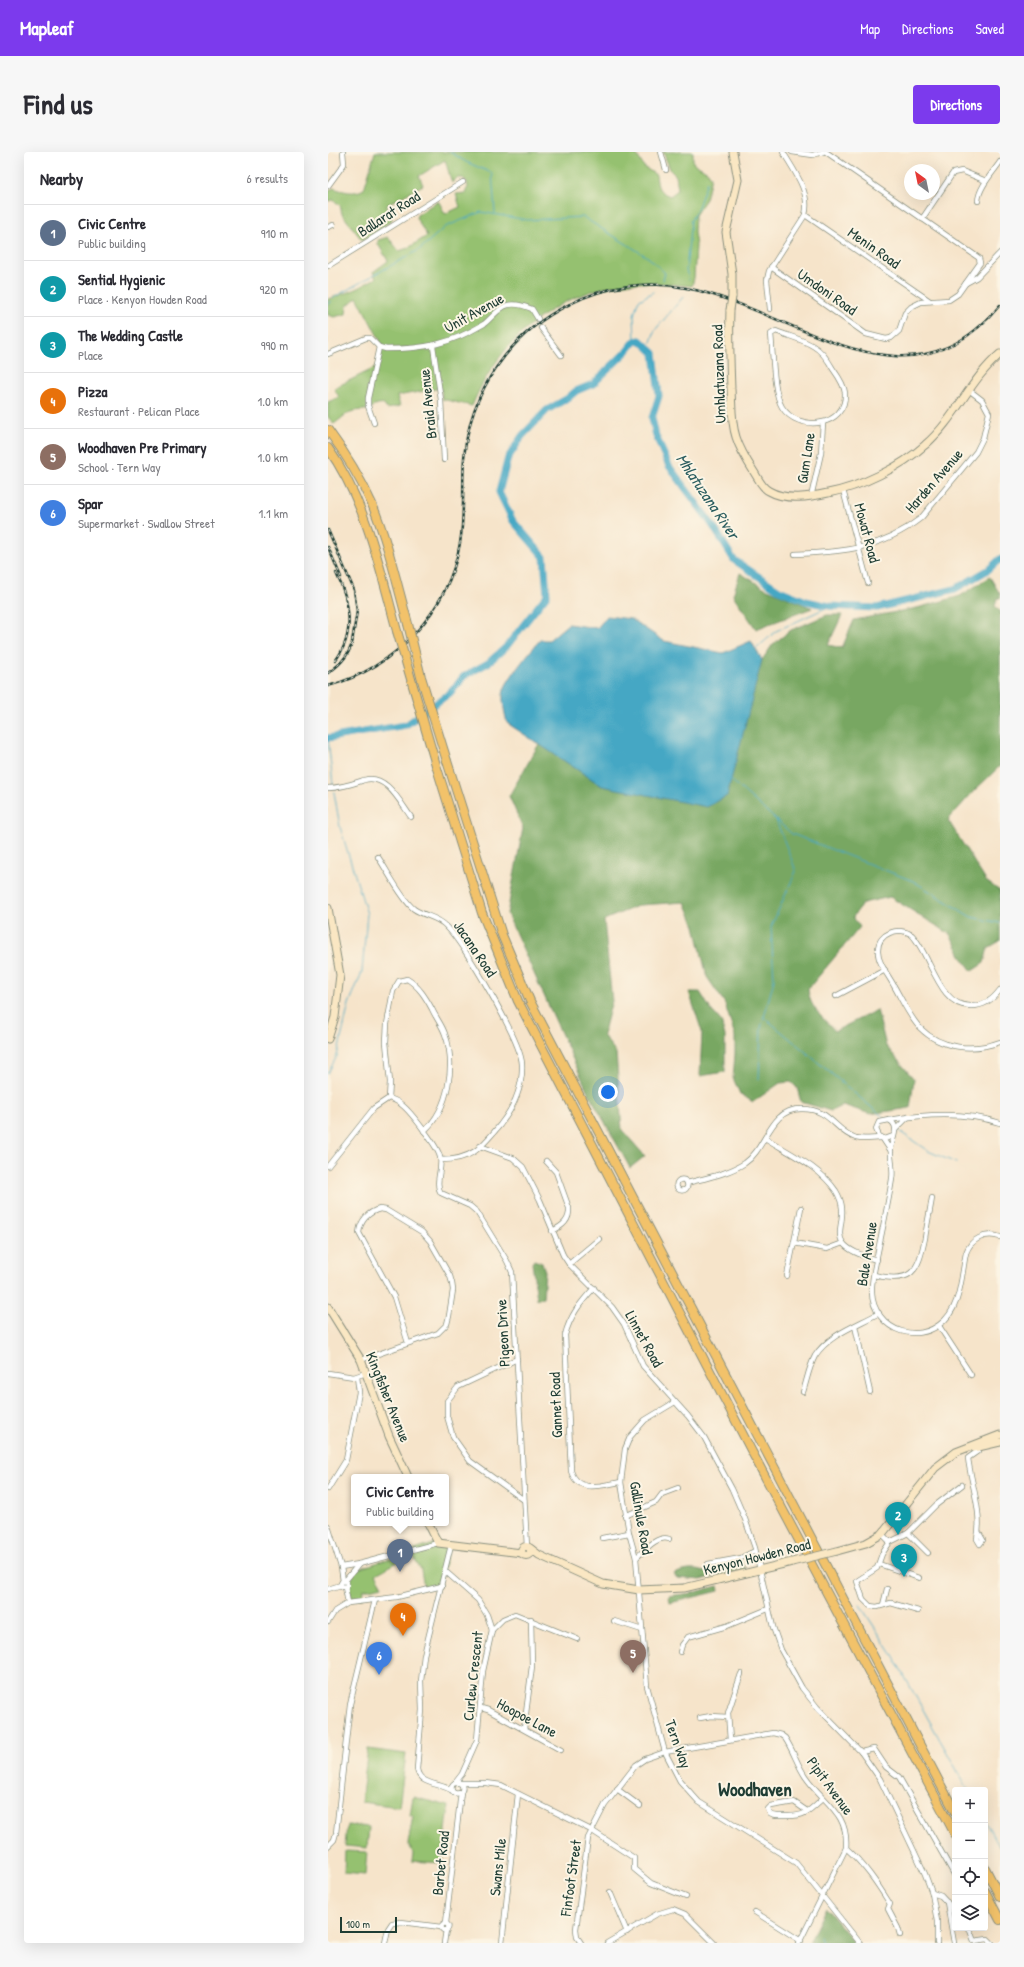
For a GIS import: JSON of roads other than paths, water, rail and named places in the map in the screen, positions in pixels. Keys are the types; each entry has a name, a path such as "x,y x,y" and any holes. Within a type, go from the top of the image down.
{"highway":[{"path":"328,430 352,465 372,504 380,525 408,624 421,677 447,761 502,935 530,1001 952,1806"},
{"path":"328,448 348,481 360,507 374,546 436,765 482,913 518,1001 763,1473 952,1828"},
{"path":"988,1865 1000,1885"},
{"path":"988,1874 1000,1897"},
{"path":"987,1895 1000,1920"}],"street":[{"path":"328,186 344,164 343,152"},
{"path":"661,152 666,170"},
{"name":"Umhlatuzana Road","path":"733,152 738,180 726,232 732,274 729,340 733,428 741,450 765,489 786,496 811,497 843,490 898,464 920,450 941,429 980,374 1000,354"},
{"path":"770,309 767,280 771,267 806,215 807,204 805,192 783,152"},
{"path":"792,152 813,155 824,152 979,258 980,263 958,294 949,300 930,301"},
{"path":"978,201 978,196 986,181 1000,162"},
{"path":"922,219 953,173 962,171 986,181"},
{"name":"Ballarat Road","path":"328,266 462,182"},
{"name":"Menin Road","path":"806,215 930,301"},
{"path":"966,283 977,277 1000,253"},
{"name":"Umdoni Road","path":"771,267 869,336 891,338 899,331 905,313 909,308 916,304 930,301"},
{"name":"Unit Avenue","path":"328,354 366,338 374,340 379,347 390,349 433,346 468,333 489,320 501,308 508,305 517,304 532,309 538,319"},
{"path":"541,328 561,355"},
{"path":"774,331 808,342 827,359 840,378 845,393 843,404 834,416 823,423 802,422 796,420 782,407 778,396 776,383 771,334 774,331"},
{"name":"Braid Avenue","path":"433,346 441,394 444,460"},
{"path":"374,423 368,406 368,398 379,347"},
{"name":"Harden Avenue","path":"795,554 858,549 910,526 921,518 976,452 983,438 989,413 982,400 969,390"},
{"name":"Gum Lane","path":"811,497 821,453 823,423"},
{"name":"Mowat Road","path":"843,490 868,583"},
{"path":"328,788 343,787 369,778 379,780 390,789 411,817"},
{"name":"Jacana Road","path":"378,857 413,908 442,922 452,933 481,977 520,1053 522,1062 522,1078 513,1108 480,1146"},
{"path":"328,908 340,975 335,1017 328,1039"},
{"path":"1000,990 991,1000 978,1006 970,1007 958,1004 946,992 914,938 904,931 898,930 888,933 879,945 878,954 885,970 919,1027 934,1038 964,1048 989,1046 1000,1042"},
{"path":"836,996 885,970"},
{"path":"389,1098 390,1082 386,1042 386,1024 395,987 399,981 407,979 419,989 445,1034 449,1060 450,1074 442,1102 432,1123 424,1131"},
{"path":"389,1098 402,1105 424,1131 436,1147 441,1160 464,1158 480,1146"},
{"path":"328,1166 374,1108 389,1098"},
{"path":"687,1183 735,1169 745,1163 753,1156 780,1116 800,1109 810,1109 825,1114 852,1136 861,1139 888,1139 893,1136 896,1129 910,1116"},
{"path":"868,1139 876,1132 879,1122 883,1120 910,1116 967,1117 1000,1123"},
{"path":"888,1120 895,1124 896,1129"},
{"path":"876,1132 882,1138"},
{"name":"Bale Avenue","path":"893,1136 891,1152 893,1177 874,1275 872,1292 874,1304 879,1313 890,1325 905,1332 924,1332 939,1326"},
{"path":"765,1138 818,1172 835,1190 841,1203 839,1229 843,1243 857,1254 877,1260"},
{"name":"Bale Avenue","path":"882,1138 891,1152"},
{"name":"Linnet Road","path":"480,1146 513,1158 523,1167 540,1200 563,1255 569,1264 612,1307 624,1324 643,1366 704,1437 739,1503 760,1570"},
{"name":"Pigeon Drive","path":"441,1160 438,1186 441,1193 470,1206 477,1212 510,1266 517,1360 526,1549"},
{"path":"546,1161 556,1172 570,1214 565,1223 552,1231"},
{"path":"874,1275 898,1278 908,1275 915,1270 921,1256 932,1198"},
{"path":"787,1276 801,1208"},
{"path":"361,1360 408,1343 428,1338 442,1330 449,1316 453,1290 450,1276 426,1235 386,1210 380,1209 367,1215 360,1226 359,1233 394,1297 408,1343"},
{"path":"971,1375 939,1326 954,1308 966,1253 970,1244 985,1235 1000,1237"},
{"path":"569,1264 599,1239"},
{"path":"794,1243 827,1249 843,1243"},
{"name":"Gannet Road","path":"594,1288 575,1310 570,1319 566,1335 571,1471 578,1482 586,1487 621,1482"},
{"name":"Kingfisher Avenue","path":"328,1307 361,1360 389,1436 407,1474"},
{"path":"803,1392 813,1362 819,1352 829,1342 879,1313"},
{"path":"855,1326 870,1392"},
{"path":"517,1360 458,1388 447,1401 447,1416 453,1436 470,1461 524,1500"},
{"path":"328,1373 357,1377 366,1372"},
{"path":"328,1489 346,1460 359,1392 357,1377"},
{"name":"Gallinule Road","path":"639,1590 636,1558 625,1516 621,1482 625,1450 633,1432 645,1420 675,1402"},
{"name":"Kenyon Howden Road","path":"526,1549 603,1584 639,1590 684,1588 760,1570 866,1543 882,1534 927,1476 949,1457 963,1448 1000,1435"},
{"name":"Kenyon Howden Road","path":"949,1457 1000,1442"},
{"path":"979,1447 978,1451 968,1458 979,1533"},
{"path":"918,1611 891,1603 874,1607 866,1603 857,1581 874,1570 879,1564 882,1554 890,1542 908,1533 936,1505 962,1484"},
{"path":"625,1516 656,1502 662,1494 678,1488"},
{"path":"328,1526 341,1567 348,1603"},
{"path":"430,1526 438,1543"},
{"path":"602,1538 629,1533"},
{"path":"908,1533 928,1553"},
{"path":"882,1534 890,1542"},
{"path":"636,1558 659,1539 664,1537 669,1538"},
{"path":"341,1567 359,1564 438,1543 514,1551 526,1549"},
{"path":"451,1545 424,1655 421,1681 422,1699 417,1773 424,1781 444,1786 470,1783 495,1784 518,1794 591,1830 634,1858 634,1869 648,1880 686,1897"},
{"path":"708,1564 742,1558 755,1551"},
{"path":"328,1589 343,1583 359,1564"},
{"path":"879,1564 918,1578"},
{"path":"760,1570 776,1639 796,1679 817,1707 861,1752 873,1768 886,1792 925,1874 932,1893 937,1921 938,1943"},
{"name":"Curlew Crescent","path":"445,1571 476,1597 487,1615 492,1630 483,1671 481,1708 477,1740 462,1774 459,1785"},
{"path":"328,1622 335,1611 348,1603 375,1600 442,1586"},
{"path":"883,1605 887,1589"},
{"name":"Tern Way","path":"639,1590 647,1686 665,1752 675,1774 692,1796 711,1810 791,1859 802,1869 860,1943"},
{"path":"328,1846 334,1840 336,1833 350,1704 375,1600"},
{"path":"680,1652 682,1645 688,1637 727,1626 768,1609"},
{"path":"492,1630 503,1618 512,1614 519,1614 577,1639"},
{"path":"524,1729 532,1666 531,1619"},
{"path":"614,1621 642,1630"},
{"path":"730,1740 728,1717 741,1674"},
{"name":"Hoopoe Lane","path":"481,1708 488,1710 561,1750"},
{"path":"700,1718 710,1716 728,1717"},
{"name":"Pipit Avenue","path":"665,1752 769,1733 781,1735 787,1742 806,1778 842,1820 846,1833 846,1848 823,1897"},
{"path":"861,1752 874,1749 886,1767 899,1777 952,1871"},
{"name":"Finfoot Street","path":"581,1943 577,1936 576,1929 586,1848 591,1830 599,1815 617,1789 640,1762 665,1752"},
{"path":"444,1786 458,1794 459,1785"},
{"path":"452,1791 459,1785"},
{"name":"Barbet Road","path":"444,1928 443,1924 446,1923 459,1806 459,1785"},
{"path":"617,1789 640,1806"},
{"path":"452,1791 459,1806"},
{"name":"Swans Mile","path":"502,1943 518,1794"},
{"path":"807,1811 794,1802 771,1806 768,1809 770,1814 774,1816 800,1816 807,1811 823,1798"},
{"path":"846,1848 872,1875 890,1904 888,1909 900,1935"},
{"path":"610,1892 627,1932"},
{"path":"932,1893 938,1894 952,1908"},
{"path":"755,1912 800,1942 823,1897"},
{"path":"947,1902 954,1943"},
{"path":"607,1943 657,1914 673,1909 685,1914 714,1943"},
{"path":"385,1943 388,1929 392,1923 401,1922 444,1928 444,1943"},
{"path":"970,1931 974,1942 988,1939 992,1943"}],"water":[{"path":"607,616 631,619 664,641 723,653 751,641 762,660 727,796 707,807 602,786 507,723 503,702 504,690 515,672 540,640 549,640 568,624 597,628"}],"waterway":[{"path":"450,152 466,162 492,173 495,213"},
{"path":"689,280 686,270 691,220 698,207 707,182"},
{"path":"328,304 336,296 419,250 445,227 481,212 527,220 583,217 649,258 665,273 663,280"},
{"path":"635,341 634,315 638,301 653,292"},
{"path":"649,348 655,330 684,296"},
{"name":"Mhlatuzana River","path":"328,738 406,725 450,693 464,676 488,663 506,647 547,595 544,557 513,521 499,492 508,458 522,436 547,410 568,398 576,391 593,384 627,351 635,341 640,340 654,353 659,396 652,418 656,436 669,466 713,526 734,560 779,590 806,601 830,606 877,608 955,589 988,570 1000,559"},
{"path":"756,649 776,631 830,606"},
{"path":"328,738 333,785"},
{"path":"731,780 792,834 913,881 971,917 1000,923"},
{"path":"328,1073 337,1056 349,1004 362,972 367,914 340,827 334,792"},
{"path":"759,1079 761,1028 774,980 771,927 796,871 776,820"},
{"path":"764,1017 883,1117"},
{"path":"899,1131 928,1151 956,1163"},
{"path":"860,1605 892,1654 966,1787"},
{"path":"986,1823 1000,1848"},
{"path":"820,1937 822,1943"}],"railway":[{"path":"328,686 352,678 375,666 396,651 415,634 431,614 444,592 454,568 460,543 462,532 464,458 468,433 484,387 512,348 529,331 548,316 583,298 612,289 641,285 671,286 686,288 726,299 848,347 888,355 927,354 964,338 1000,305"},
{"path":"328,530 354,590 357,611 352,642"},
{"path":"328,547 341,577"},
{"path":"335,661 342,651 346,640 349,617 345,595 336,573"},
{"path":"328,673 337,666 347,654 353,638"}],"place":[{"name":"Sential Hygienic","path":"898,1535"},
{"name":"Civic Centre","path":"400,1572"},
{"name":"The Wedding Castle","path":"904,1577"},
{"name":"Pizza","path":"403,1636"},
{"name":"Woodhaven Pre Primary","path":"633,1673"},
{"name":"Spar","path":"379,1675"}],"district":[{"name":"Woodhaven","path":"755,1789"}]}
